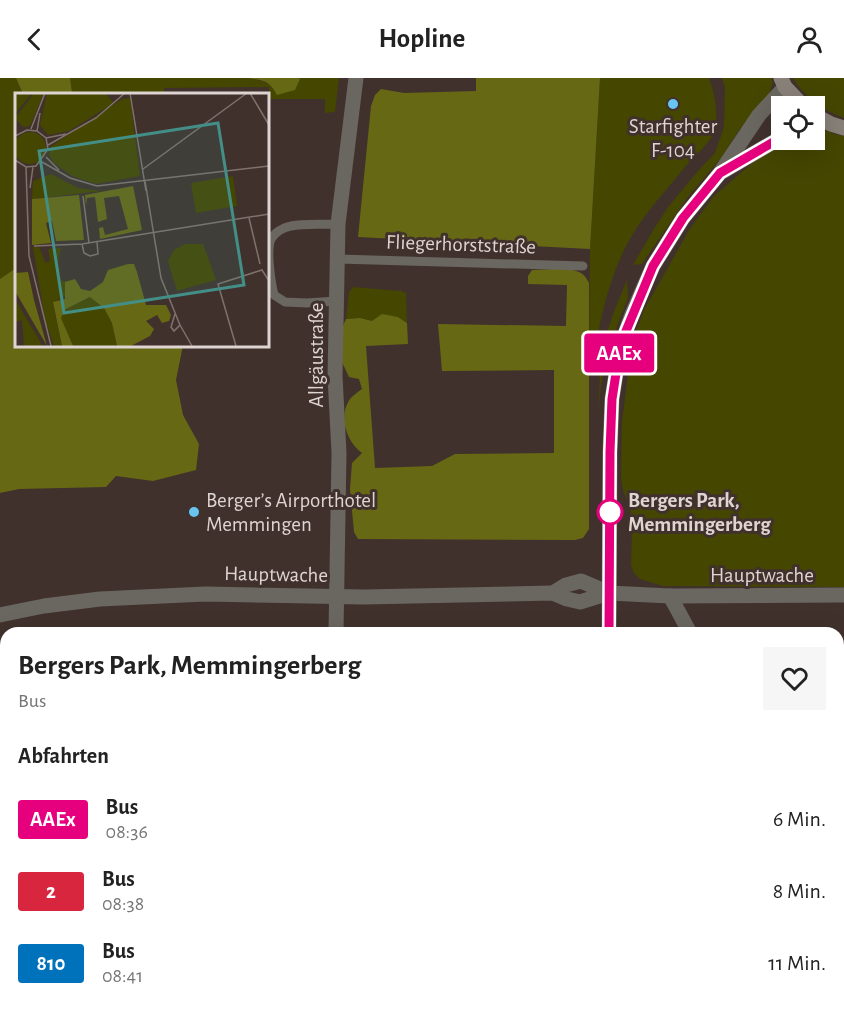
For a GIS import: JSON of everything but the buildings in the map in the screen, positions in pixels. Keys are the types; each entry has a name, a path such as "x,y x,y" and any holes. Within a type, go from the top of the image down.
{"street":[{"name":"Allgäustraße","path":"336,627 339,453 335,376 338,224 356,78"},
{"path":"609,627 612,399 620,348 653,266 683,218 720,173 783,82 795,96"},
{"path":"825,121 844,128"},
{"path":"720,173 771,143"},
{"name":"Hauptwache","path":"0,615 44,606 100,599 205,594 375,597 553,593 580,602 609,593 670,596 844,595"},
{"path":"670,596 687,627"}],"lane":[{"path":"337,301 285,302 274,296 269,256 271,240 279,231 289,226 338,224"},
{"name":"Fliegerhorststraße","path":"338,259 583,266"}],"shaded area":[{"path":"0,78 16,78 23,93 15,93 15,269 0,279"},
{"path":"16,78 70,78 72,92 74,93 23,93"},
{"path":"70,78 248,78 272,85 299,78 339,78 335,112 325,113 325,99 269,99 269,87 164,88 164,93 72,92"},
{"path":"248,78 300,79 295,90 277,95 265,82"},
{"path":"476,78 600,78 590,249 358,237 371,106 375,95 381,89 404,93 476,91"},
{"path":"600,78 709,78 715,98 716,118 714,132 709,141 653,206 625,248 604,306 593,367 589,367 590,249"},
{"path":"722,78 771,78 773,83 769,94 739,130 721,158 687,198 642,264 633,265 668,207 715,153 724,127 725,88"},
{"path":"793,78 844,78 844,118 825,109 825,96 807,96"},
{"path":"825,130 844,136 844,587 663,586 640,579 634,573 631,565 630,508 621,478 622,422 632,342 644,310 689,230 714,196 771,149 825,150"},
{"path":"15,269 15,346 183,346 176,380 183,415 199,444 196,470 153,481 116,476 106,487 19,489 0,493 0,279"},
{"path":"532,270 574,270 582,274 589,283 589,529 583,538 575,540 358,539 354,532 350,489 352,463 362,453 348,435 344,420 346,406 350,399 362,389 359,379 349,377 341,360 340,333 346,319 360,318 372,321 382,314 398,317 407,323 408,344 366,346 375,468 432,466 455,454 554,453 554,370 442,371 438,324 566,326 567,285 528,284 528,276"},
{"path":"627,280 628,298 617,326 601,384 598,416 601,351"},
{"path":"353,287 406,293 407,323 398,317 372,321 360,318 346,319 349,292"}],"bus line":[{"name":"AAEx","path":"609,627 612,399 620,348 653,266 683,218 720,173 771,144"}],"place":[{"name":"Starfighter F-104","path":"673,104"},
{"name":"Berger’s Airporthotel Memmingen","path":"194,512"},
{"name":"Bergers Park, Memmingerberg","path":"610,512"}]}
